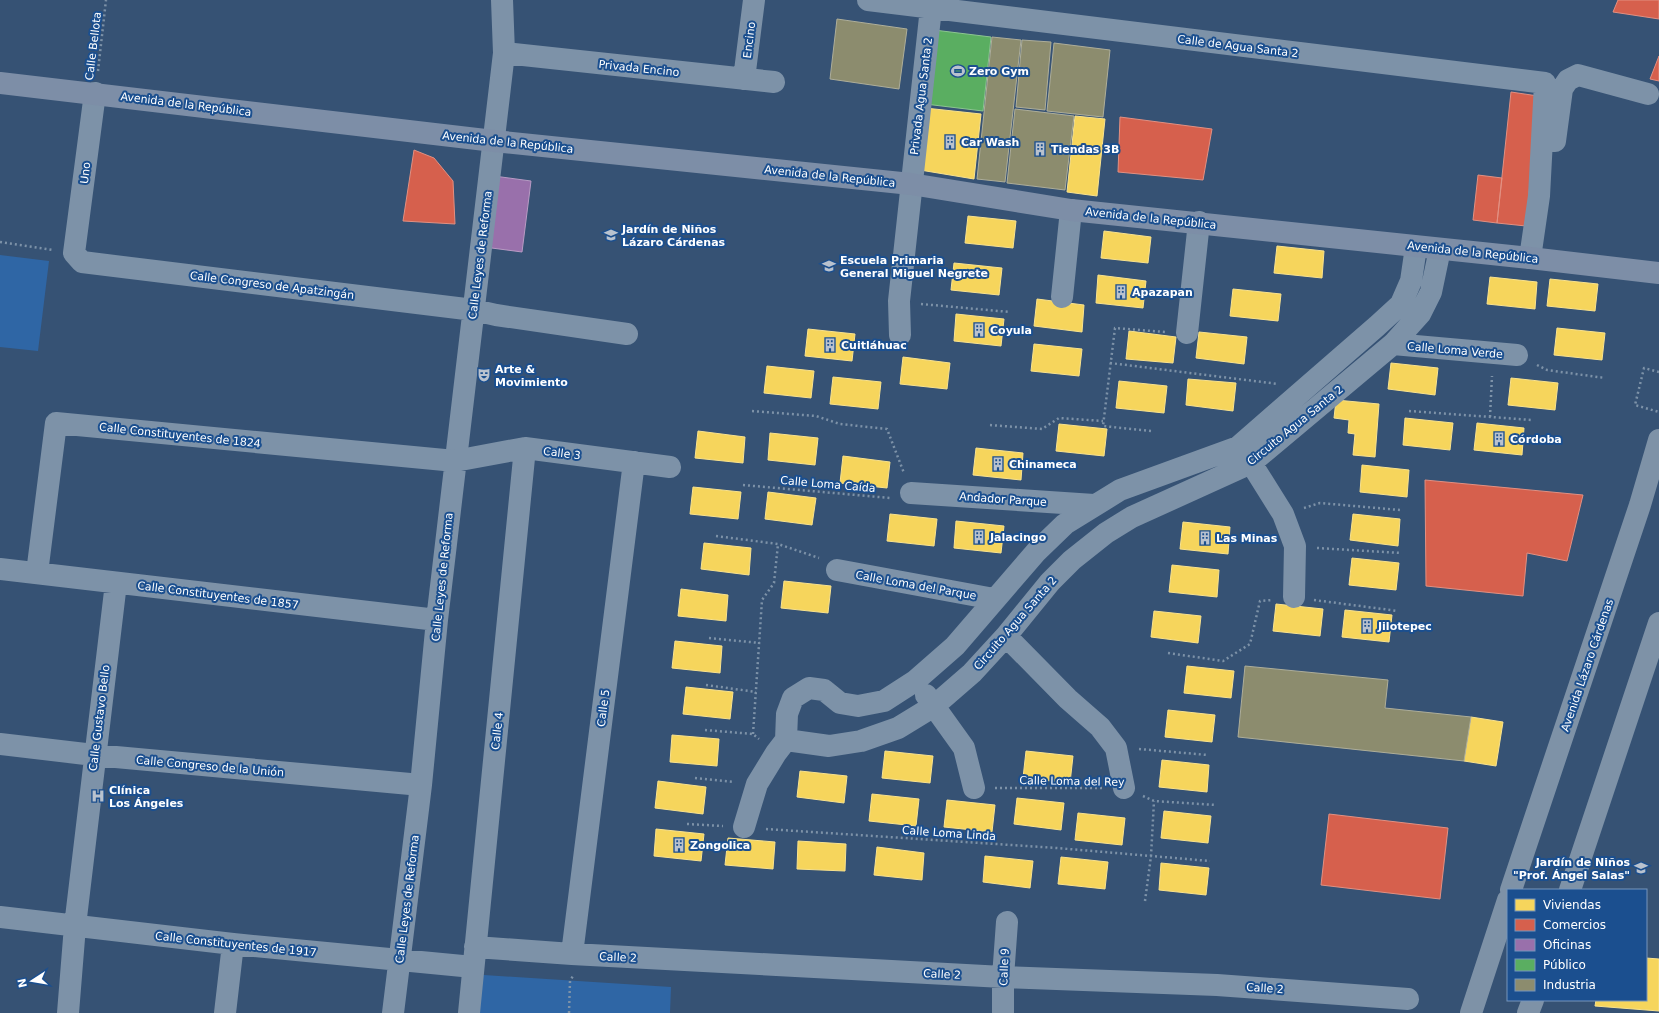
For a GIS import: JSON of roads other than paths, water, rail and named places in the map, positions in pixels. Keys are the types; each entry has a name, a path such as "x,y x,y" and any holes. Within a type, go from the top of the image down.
{"highway":[{"name":"Avenida Lázaro Cárdenas","path":"1511,889 1640,505 1659,440"},
{"path":"1570,889 1659,622"},
{"path":"1471,1013 1507,903"},
{"path":"1528,1013 1533,1001"}],"main road":[{"name":"Avenida de la República","path":"0,83 494,141 911,184 1071,210 1199,222 1659,273"}],"street":[{"name":"Calle Leyes de Reforma","path":"393,1013 421,785 437,620 455,461 504,53 502,0"},
{"name":"Encino","path":"744,79 754,0"},
{"name":"Calle de Agua Santa 2","path":"868,0 1545,83 1539,196"},
{"name":"Privada Agua Santa 2","path":"900,335 899,302 931,8"},
{"name":"Privada Encino","path":"504,53 774,82"},
{"path":"1530,258 1539,196 1553,157 1562,88 1568,80 1578,75 1648,94"},
{"name":"Uno","path":"74,253 95,93"},
{"path":"1062,297 1071,210"},
{"path":"1187,334 1199,222"},
{"name":"Circuito Agua Santa 2","path":"1416,247 1411,281 1401,304 1306,388 1244,455 1120,490 1094,505 1060,528 1036,552 955,646 915,681 884,701 858,706 840,703 824,690 809,688 793,698 787,714 781,747 829,746 862,742 898,728 934,706 972,673 1006,636 1050,582 1072,560 1106,533 1244,455 1392,344 1420,314 1431,292 1440,249"},
{"name":"Calle Congreso de Apatzingán","path":"74,253 82,262 474,310 496,315 627,334"},
{"name":"Calle Loma Verde","path":"1392,344 1517,355"},
{"name":"Calle Constituyentes de 1824","path":"38,573 56,423 455,461"},
{"name":"Calle 3","path":"455,461 524,448 670,467"},
{"name":"Calle 4","path":"469,1013 524,448"},
{"path":"1244,455 1283,514 1295,546 1294,597"},
{"name":"Calle 5","path":"578,955 634,462"},
{"name":"Andador Parque","path":"911,493 1094,505"},
{"name":"Calle Constituyentes de 1857","path":"0,569 437,620"},
{"name":"Calle Loma del Parque","path":"837,570 994,599"},
{"name":"Calle Gustavo Bello","path":"68,1013 75,926 94,755 116,582"},
{"path":"1006,636 1068,699 1100,726 1116,748 1124,788"},
{"path":"915,681 964,748 974,788"},
{"name":"Calle Congreso de la Unión","path":"0,744 94,755 421,785"},
{"path":"744,827 757,784 781,747"},
{"name":"Calle Constituyentes de 1917","path":"0,917 233,944 399,960 474,957"},
{"name":"Calle 9","path":"1004,1013 1003,977 1007,922"},
{"path":"225,1013 233,944"},
{"name":"Calle 2","path":"474,957 578,955 1003,977 1217,985 1408,999"}],"place":[{"name":"Zero Gym","path":"958,71"},
{"name":"Car Wash","path":"950,142"},
{"name":"Tiendas 3B","path":"1040,149"},
{"name":"Jardín de Niños Lázaro Cárdenas","path":"611,235"},
{"name":"Escuela Primaria General Miguel Negrete","path":"829,266"},
{"name":"Apazapan","path":"1121,292"},
{"name":"Coyula","path":"979,330"},
{"name":"Cuitláhuac","path":"830,345"},
{"name":"Arte & Movimiento","path":"484,375"},
{"name":"Córdoba","path":"1499,439"},
{"name":"Chinameca","path":"998,464"},
{"name":"Jalacingo","path":"979,537"},
{"name":"Las Minas","path":"1205,538"},
{"name":"Jilotepec","path":"1367,626"},
{"name":"Clínica Los Ángeles","path":"98,796"},
{"name":"Zongolica","path":"679,845"},
{"name":"Jardín de Niños \"Prof. Ángel Salas\"","path":"1641,868"}]}
